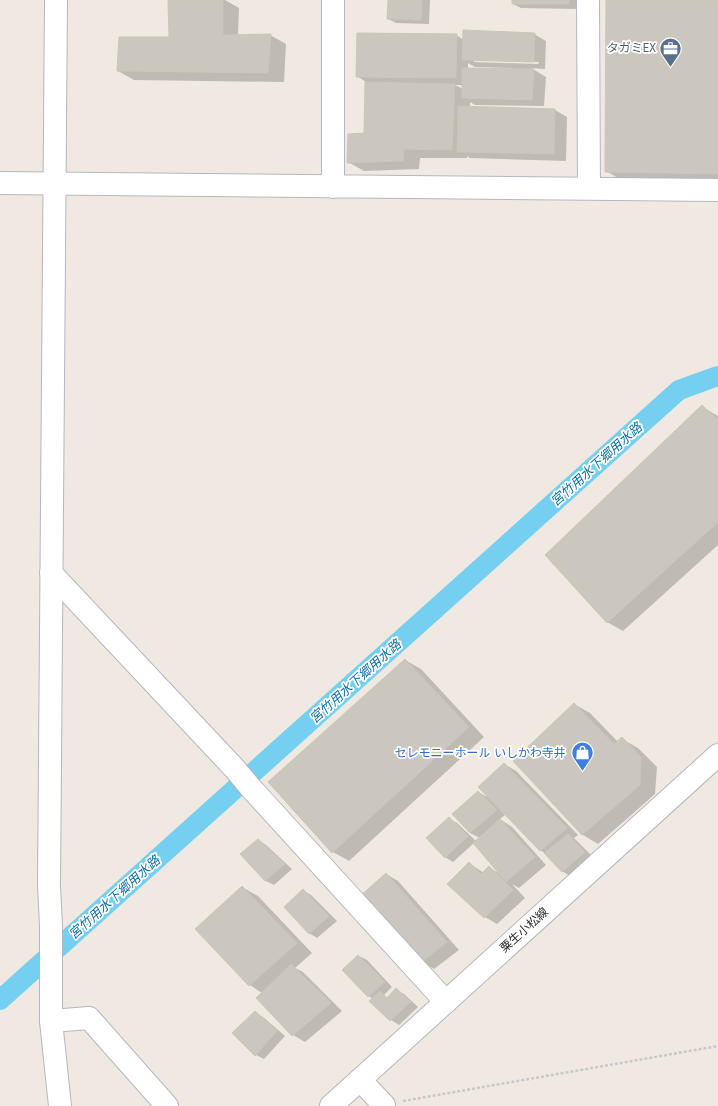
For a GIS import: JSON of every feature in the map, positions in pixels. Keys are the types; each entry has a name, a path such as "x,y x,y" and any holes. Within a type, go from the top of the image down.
{"street":[{"path":"56,0 49,886 52,977 51,1021 60,1106"},
{"path":"333,0 333,187"},
{"path":"588,0 589,188"},
{"path":"0,183 718,190"},
{"path":"51,573 235,769 446,1002"},
{"name":"粟生小松線","path":"331,1106 718,755"},
{"path":"51,1021 89,1018 167,1106"},
{"path":"360,1080 384,1105"}],"path":[{"path":"384,1105 718,1046"}],"building":[{"path":"168,0 223,0 223,35 271,34 268,73 117,71 119,37 169,37"},
{"path":"388,0 422,0 421,20 387,19"},
{"path":"512,0 569,0 569,4 512,4"},
{"path":"606,0 718,0 718,174 605,172"},
{"path":"463,30 535,33 534,62 462,60"},
{"path":"357,33 457,34 456,78 356,77"},
{"path":"462,68 534,69 532,100 462,98"},
{"path":"365,82 455,84 452,150 404,149 403,161 347,163 348,134 364,133"},
{"path":"458,106 555,109 554,154 457,152"},
{"path":"702,405 718,420 718,522 607,623 545,555"},
{"path":"405,659 469,727 332,853 268,782"},
{"name":"セレモニーホール いしかわ寺井","path":"574,703 614,744 622,737 641,757 640,785 582,835 513,761"},
{"path":"504,763 567,828 540,851 478,787"},
{"path":"478,791 497,810 470,833 452,814"},
{"path":"449,817 468,836 445,858 426,838"},
{"path":"500,819 535,857 506,882 473,843"},
{"path":"568,834 585,852 562,872 544,853"},
{"path":"258,839 285,864 265,881 240,854"},
{"path":"469,862 481,874 489,866 513,890 484,918 447,884"},
{"path":"386,873 447,942 421,963 359,897"},
{"path":"242,886 297,943 249,986 195,929"},
{"path":"303,889 329,916 309,934 284,907"},
{"path":"358,955 385,982 368,997 342,970"},
{"path":"291,964 331,1003 292,1036 256,998"},
{"path":"396,988 411,1002 390,1021 369,1001 380,991 387,998"},
{"path":"255,1011 277,1031 255,1056 232,1033"}],"waterway":[{"name":"宮竹用水下郷用水路","path":"0,1000 679,390 718,376"}],"place":[{"name":"タガミEX","path":"671,68"},
{"name":"セレモニーホール いしかわ寺井","path":"582,772"}]}
